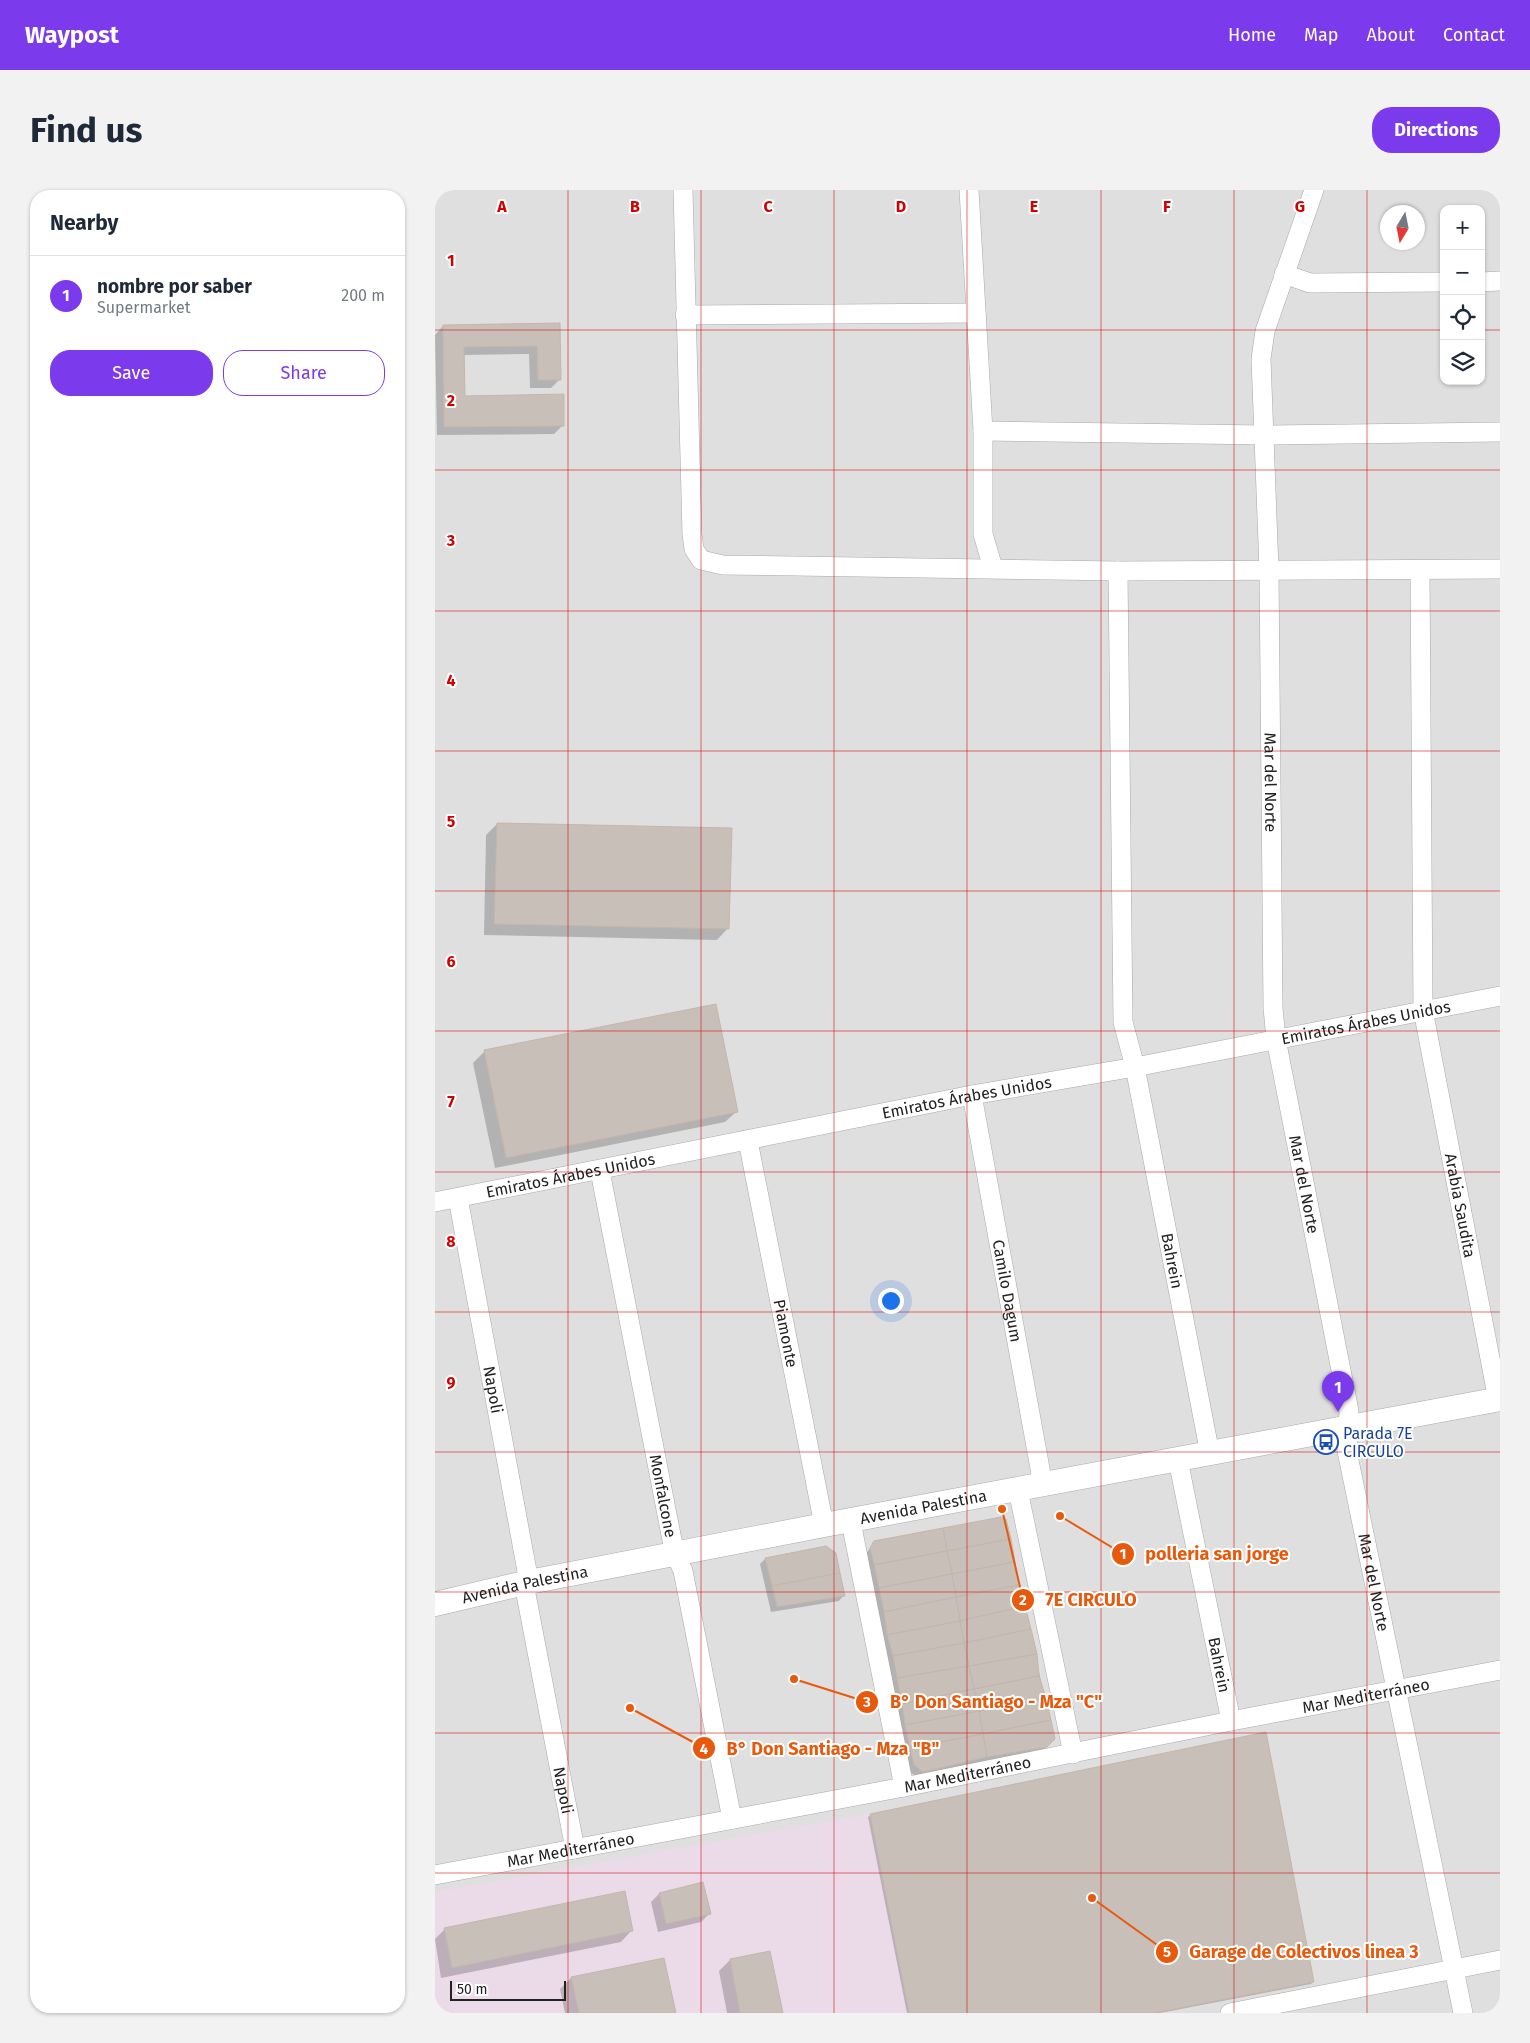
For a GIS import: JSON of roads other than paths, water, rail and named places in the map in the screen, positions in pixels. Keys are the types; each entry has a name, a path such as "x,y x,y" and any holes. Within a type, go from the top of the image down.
{"street":[{"path":"683,190 692,534 694,549 701,560 723,565 1118,571 1500,569"},
{"path":"969,190 983,431 983,534 993,568"},
{"name":"Mar del Norte","path":"1314,190 1284,274 1262,344 1269,570 1273,838 1272,975 1276,1039 1349,1411 1347,1451 1463,2013"},
{"path":"1284,274 1311,283 1440,282"},
{"path":"1485,282 1500,281"},
{"path":"685,315 976,313"},
{"path":"983,431 1265,435 1500,432"},
{"name":"Arabia Saudita","path":"1420,570 1423,1010 1499,1400"},
{"name":"Bahrein","path":"1118,571 1121,997 1123,1022 1135,1067 1210,1454"},
{"name":"Emiratos Árabes Unidos","path":"435,1202 600,1171 972,1095 1135,1067 1500,996"},
{"name":"Camilo Dagum","path":"972,1095 1043,1485"},
{"name":"Piamonte","path":"749,1141 824,1525"},
{"name":"Monfalcone","path":"600,1171 676,1555 683,1571 733,1819"},
{"name":"Napoli","path":"458,1198 575,1849"},
{"name":"Avenida Palestina","path":"435,1604 527,1583 824,1525 851,1522 1499,1400"},
{"name":"Bahrein","path":"1178,1460 1231,1721"},
{"path":"1018,1490 1073,1754"},
{"path":"851,1522 904,1787"},
{"name":"Mar Mediterráneo","path":"435,1875 904,1787 1231,1721 1500,1670"},
{"path":"1230,2013 1500,1960"}],"place":[{"name":"nombre por saber","path":"1338,1412"},
{"name":"Parada 7E CIRCULO","path":"1326,1442"},
{"name":"7E CIRCULO","path":"1002,1509"},
{"name":"polleria san jorge","path":"1060,1516"},
{"name":"B° Don Santiago - Mza \"C\"","path":"794,1679"},
{"name":"B° Don Santiago - Mza \"B\"","path":"630,1708"},
{"name":"Garage de Colectivos linea 3","path":"1092,1898"}]}
